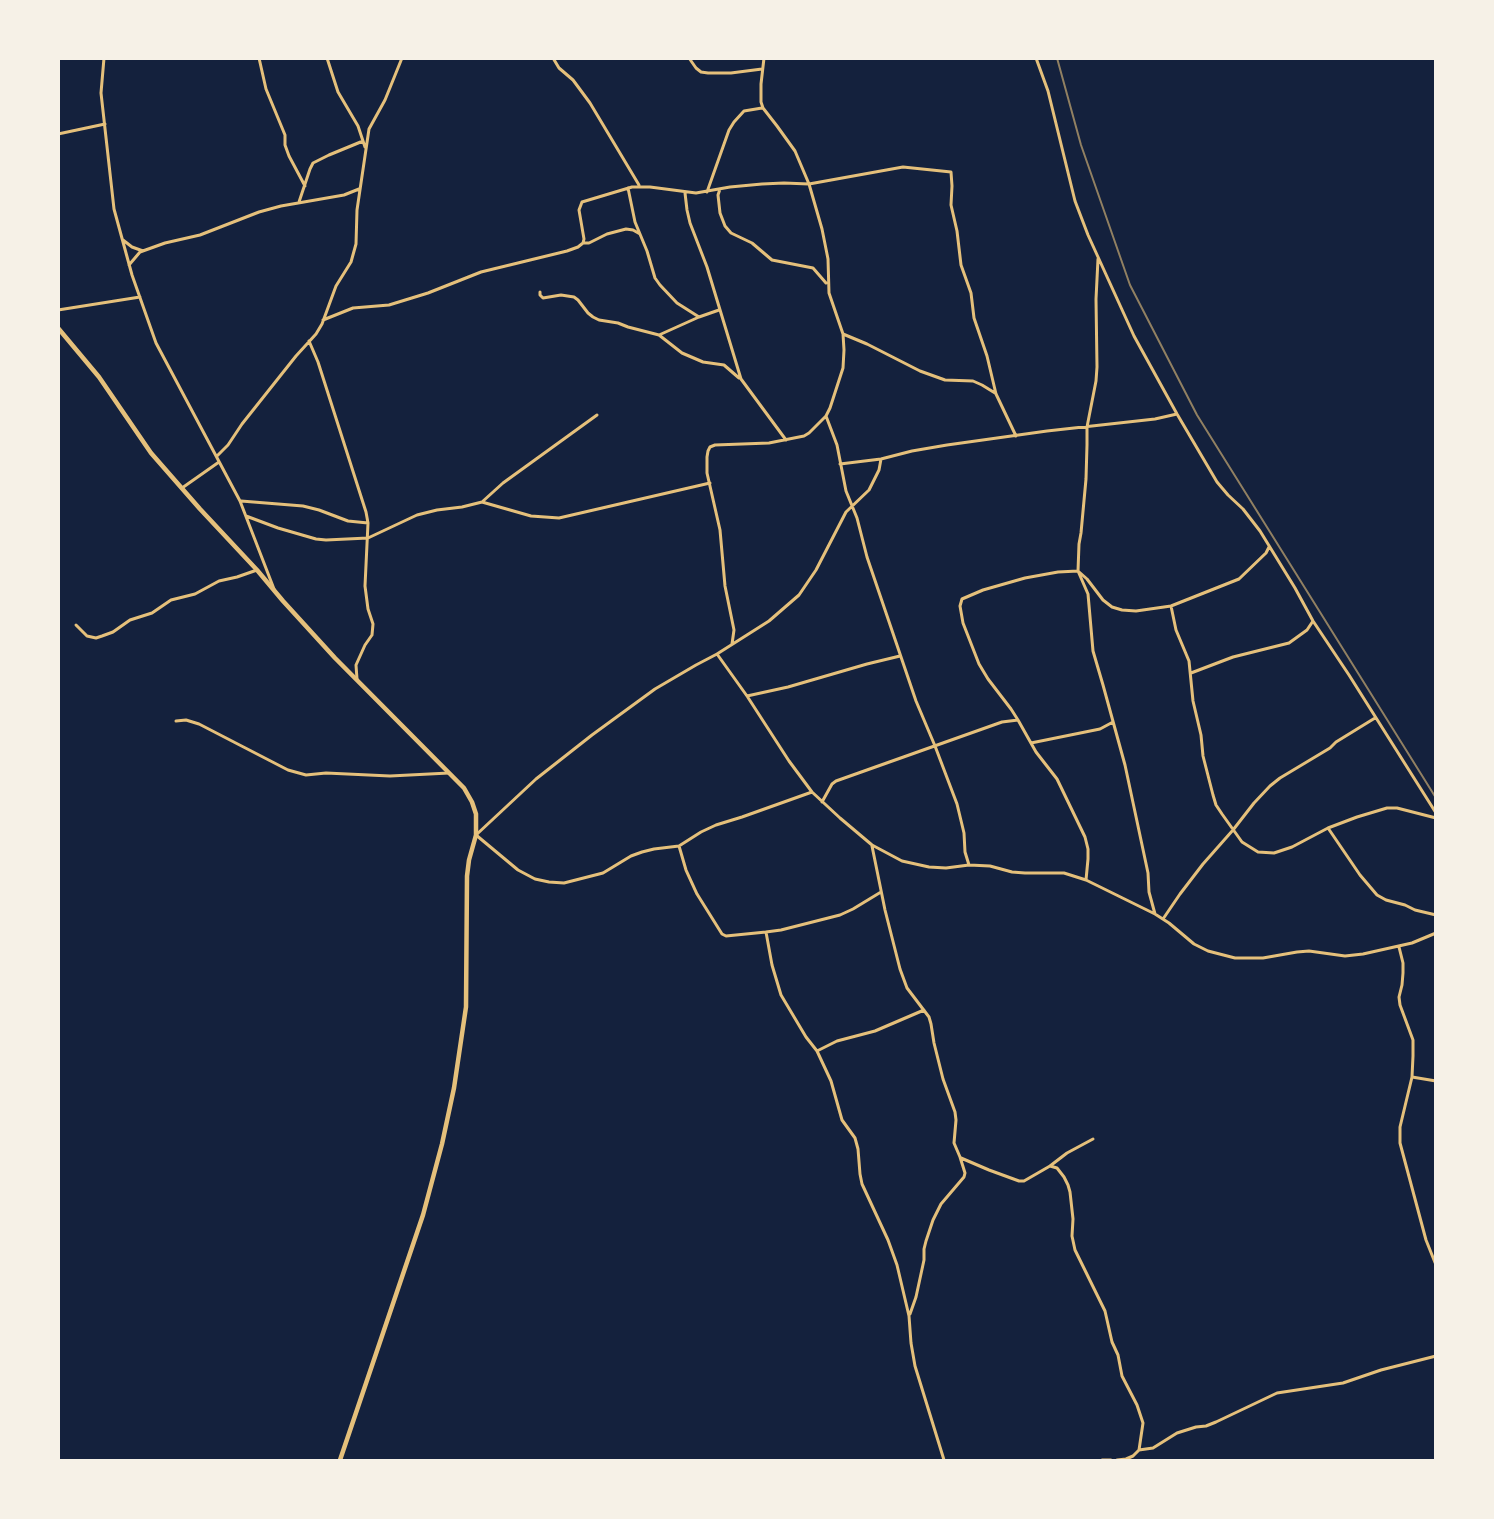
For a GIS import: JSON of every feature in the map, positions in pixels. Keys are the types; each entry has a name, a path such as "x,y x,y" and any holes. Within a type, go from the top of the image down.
{"street":[{"path":"104,58 101,93 114,209 129,265 156,343 240,501 275,591 283,601"},
{"path":"259,58 266,89 285,135 285,145 304,186"},
{"path":"327,58 338,92 358,126 366,149"},
{"path":"216,456 228,445 296,356 316,334 336,285 351,262 355,253 359,189 369,129 385,100 402,58"},
{"path":"553,58 590,103 639,186"},
{"path":"689,58 700,72 732,73 762,69"},
{"path":"732,644 734,630 725,586 720,530 707,473 707,457 711,447 715,445 769,443 804,436 826,416 836,394 843,368 844,350 843,334 829,293 828,258 822,229 808,184 795,151 761,102 760,90 764,58"},
{"path":"1036,58 1048,91 1076,201 1088,235 1134,336 1217,482 1243,509 1269,545 1313,621 1436,813"},
{"path":"706,192 734,122 744,111 763,108"},
{"path":"58,134 105,124"},
{"path":"299,202 313,164 363,141"},
{"path":"583,243 579,210 582,202 628,188 639,186 696,193 762,184 808,184 903,167 951,172 951,205 961,265 971,293 974,318 987,356 996,394 1016,436"},
{"path":"628,188 635,222 655,278 683,308 699,317"},
{"path":"129,265 143,251 200,235 259,213 299,202 344,195 359,189"},
{"path":"720,189 718,195 720,213 725,226 731,233 752,243 772,260 813,268 828,285"},
{"path":"685,192 690,223 707,267 741,379"},
{"path":"323,320 353,308 389,306 481,272 567,251 607,234 626,229 641,235"},
{"path":"122,238 132,247 143,251"},
{"path":"1098,258 1097,367 1087,427 1086,479 1078,571 1088,594 1093,651 1131,793 1155,914"},
{"path":"540,292 543,297 561,295 574,297 588,314 599,320 659,335 682,353 703,362 724,365 741,379 786,440"},
{"path":"58,310 140,297"},
{"path":"659,335 719,310"},
{"path":"58,328 99,377 151,453 334,658 464,788 476,814 476,835 467,876 466,1007 454,1088 423,1215 340,1461"},
{"path":"843,334 920,371 945,380 973,381 996,394"},
{"path":"309,341 318,362 368,524 365,586 368,609 373,624 372,635 356,665 357,681"},
{"path":"840,464 881,459 912,451 1155,419 1177,414"},
{"path":"246,516 315,539 368,538 417,515 482,502 502,483 597,415"},
{"path":"826,416 837,445 846,491 862,543 900,656 950,784 961,820 969,865"},
{"path":"476,835 536,779 592,735 655,689 769,621 799,595 816,570 843,517 869,490 879,470 881,459"},
{"path":"182,488 219,462"},
{"path":"482,502 531,516 559,518 710,483"},
{"path":"240,501 303,506 348,521 368,524"},
{"path":"1086,880 1088,849 1085,837 1057,779 979,664 967,635 960,602 983,590 1025,578 1078,571 1112,607 1136,611 1171,606 1239,579 1266,553 1269,545"},
{"path":"76,625 87,636 96,638 113,632 130,620 152,613 171,600 195,594 219,580 257,570"},
{"path":"1171,606 1176,630 1189,661 1193,701 1203,756 1216,806 1242,842 1258,852 1274,853 1292,847 1328,828 1387,808 1397,808 1436,818"},
{"path":"1190,674 1233,657 1289,643 1307,630 1313,621"},
{"path":"717,654 812,792 851,829 872,845 902,861 915,865 946,868 969,865 990,866 1012,872 1064,873 1086,880 1155,914 1194,944 1208,951 1235,958 1263,958 1309,951 1345,956 1399,947 1436,933"},
{"path":"747,696 771,692 900,656"},
{"path":"1163,919 1203,864 1270,786 1375,718"},
{"path":"176,721 186,720 199,724 288,770 306,776 326,773 390,776 449,773"},
{"path":"822,802 832,784 836,782 1002,722 1018,720"},
{"path":"1031,743 1100,729 1113,722"},
{"path":"476,835 518,870 535,879 564,883 603,873 642,852 679,846 716,825 812,792"},
{"path":"1328,828 1360,875 1377,895 1415,910 1436,915"},
{"path":"872,845 900,969 907,988 924,1010 931,1024 943,1079 955,1112 954,1143 964,1169 964,1177 944,1199 933,1220 924,1249 924,1260 916,1297 909,1316"},
{"path":"679,846 694,889 722,934 726,936 781,930 840,915 881,892"},
{"path":"766,932 772,965 781,995 817,1051 831,1081 842,1120 855,1138 862,1184 893,1253 909,1316 915,1366 944,1461"},
{"path":"1399,947 1403,973 1400,1005 1413,1040 1412,1077 1400,1127 1400,1143 1426,1240 1436,1265"},
{"path":"817,1051 837,1041 875,1031 924,1010"},
{"path":"1412,1077 1436,1081"},
{"path":"960,1158 1024,1181 1093,1139"},
{"path":"1050,1166 1057,1168 1068,1185 1075,1250 1105,1311 1122,1376 1143,1423 1139,1450 1133,1456 1117,1461"},
{"path":"1139,1450 1153,1448 1177,1432 1216,1422 1277,1393 1343,1383 1381,1370 1436,1356"},
{"path":"1102,1461 1111,1461"}],"railway":[{"path":"1057,58 1081,145 1130,285 1197,415 1436,798"}]}
